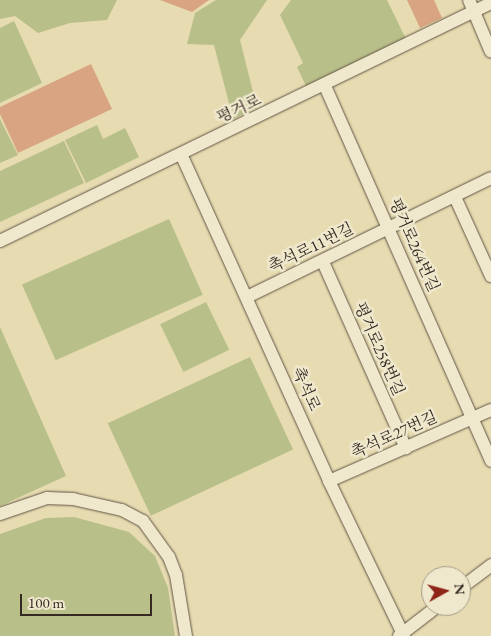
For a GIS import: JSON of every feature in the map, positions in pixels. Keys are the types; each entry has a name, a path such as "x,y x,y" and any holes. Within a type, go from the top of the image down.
{"street":[{"name":"평거로","path":"0,241 325,86 471,6 491,3"},
{"path":"471,6 491,52"},
{"name":"평거로264번길","path":"325,86 491,461"},
{"name":"촉석로","path":"181,154 329,481 402,635"},
{"name":"촉석로11번길","path":"247,297 323,262 491,178"},
{"path":"455,197 491,276"},
{"name":"평거로258번길","path":"323,262 406,448"},
{"name":"촉석로27번길","path":"329,481 491,410"},
{"path":"0,514 47,498 73,499 122,510 143,521 169,557 176,576 186,636"},
{"path":"471,580 491,565"},
{"path":"402,635 426,616"}],"green space":[{"path":"0,0 117,0 107,20 70,23 38,33 15,16 0,19"},
{"path":"216,0 267,0 240,40 257,108 233,119 214,45 187,44 195,13"},
{"path":"291,0 387,0 406,39 306,86 297,67 303,63 280,15"},
{"path":"14,21 42,83 0,103 0,28"},
{"path":"0,119 18,155 0,163"},
{"path":"97,125 103,139 125,128 139,157 86,183 65,140"},
{"path":"64,141 84,183 0,222 0,171"},
{"path":"169,219 203,295 56,360 22,284"},
{"path":"206,302 229,350 183,372 160,324"},
{"path":"0,327 66,476 0,506"},
{"path":"250,357 293,449 151,516 108,423"},
{"path":"74,517 129,532 155,556 168,588 175,636 0,636 0,534 46,518"}],"building":[{"path":"160,0 209,0 192,12"},
{"path":"407,0 434,0 442,18 420,28"},
{"path":"91,64 112,109 18,153 0,114 0,107"}]}
